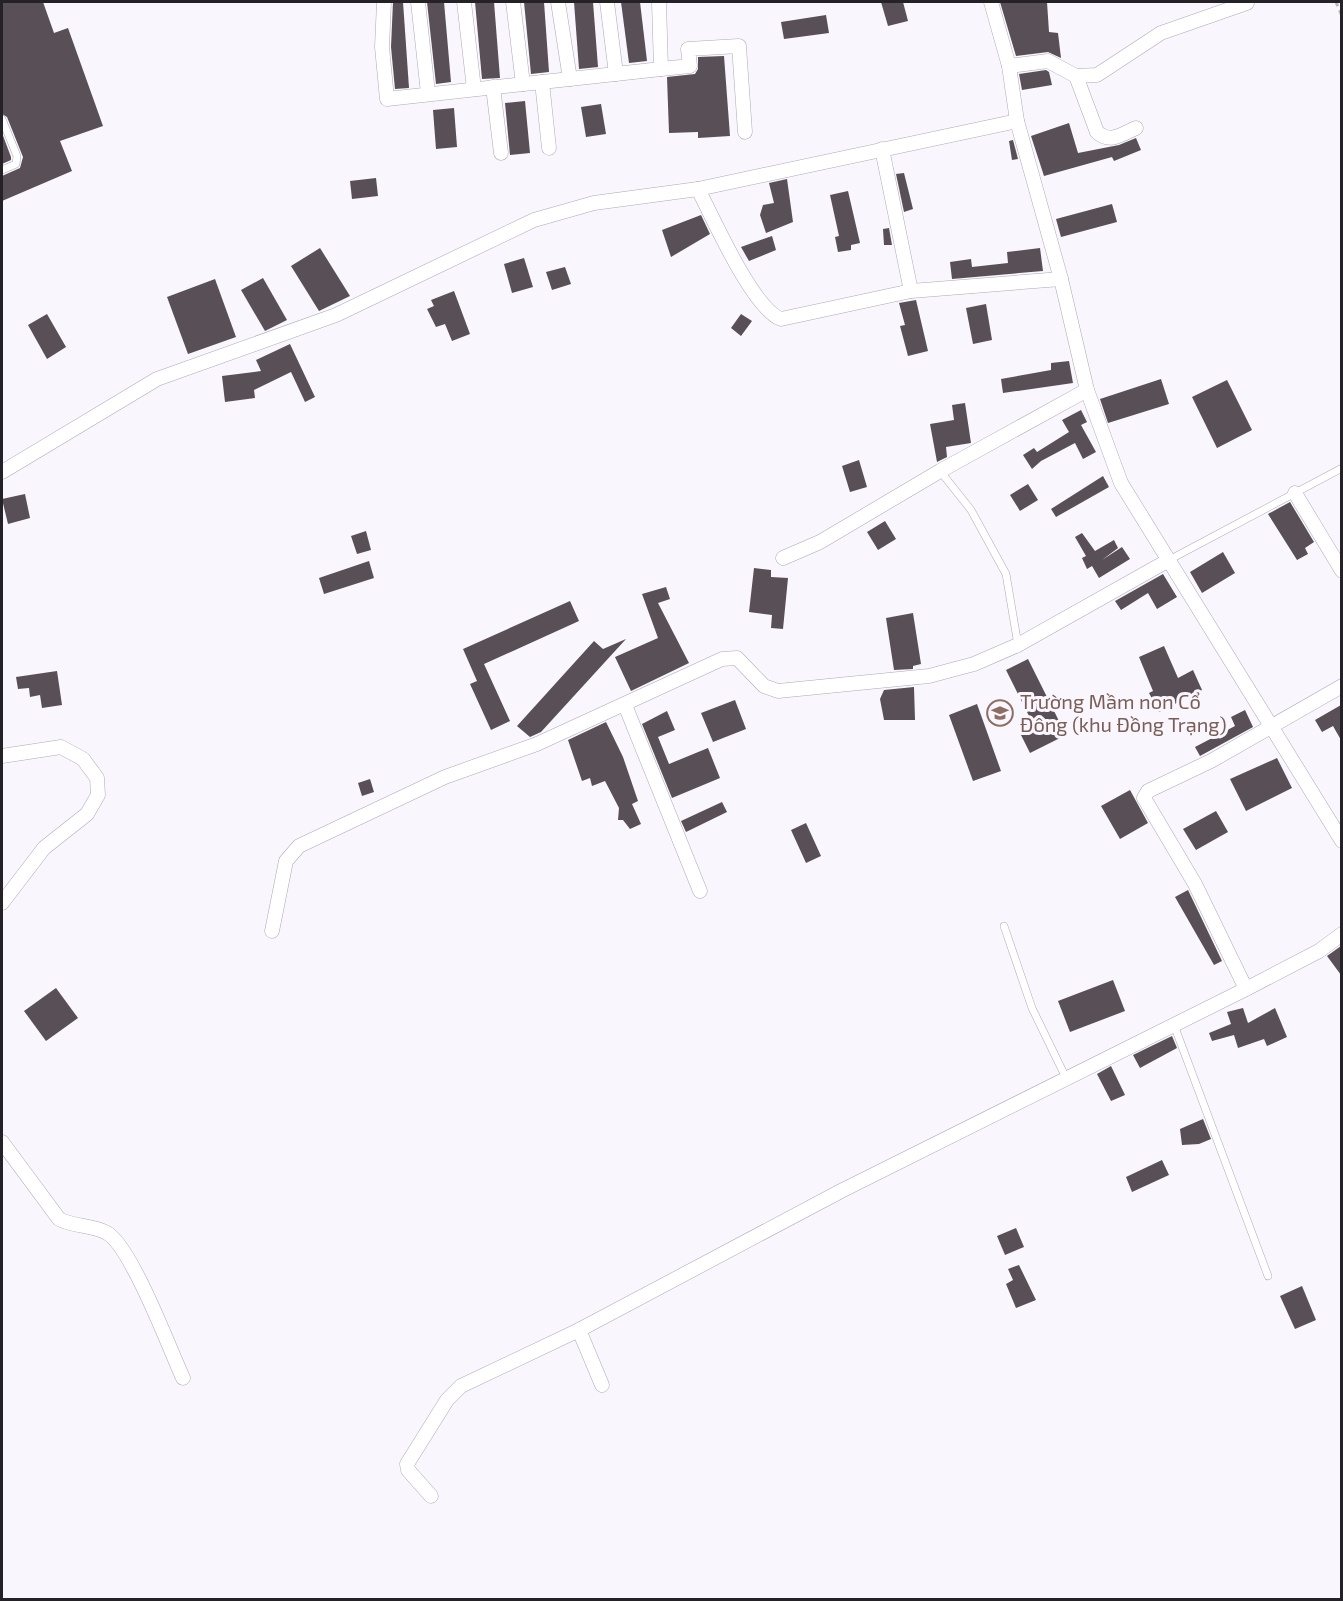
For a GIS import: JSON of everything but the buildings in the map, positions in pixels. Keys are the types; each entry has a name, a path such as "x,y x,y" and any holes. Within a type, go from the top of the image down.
{"street":[{"path":"384,2 382,47 387,99 690,66 688,49 739,46 745,132"},
{"path":"418,2 428,93"},
{"path":"464,2 474,89"},
{"path":"513,2 522,84"},
{"path":"558,2 570,79"},
{"path":"607,2 616,74"},
{"path":"659,2 661,69"},
{"path":"991,2 1009,66 1017,121 1061,279 1087,390 1121,483 1341,841"},
{"path":"1009,66 1048,61 1076,76 1096,75 1161,33 1247,3"},
{"path":"1076,76 1097,132 1103,138 1110,139 1136,128"},
{"path":"542,82 549,148"},
{"path":"493,87 501,153"},
{"path":"2,472 157,379 336,315 534,220 594,203 698,189 1017,121"},
{"path":"882,149 911,291"},
{"path":"698,189 753,293 775,316 788,319 911,291 1061,279"},
{"path":"783,558 809,548 940,471 1087,390"},
{"path":"1295,493 1341,571"},
{"path":"272,931 286,861 299,846 445,777 537,744 722,659 731,657 741,662 771,690 788,691 929,676 974,664 1018,645 1169,560"},
{"path":"1246,989 1195,884 1144,798 1148,791 1221,755 1269,725 1341,686"},
{"path":"626,705 700,891"},
{"path":"2,756 61,747 83,759 97,778 98,795 87,814 44,848 2,903"},
{"path":"431,1496 408,1470 407,1464 447,1400 461,1386 579,1330 841,1191 1246,989 1318,951 1341,934"},
{"path":"2,1142 59,1219 70,1225 107,1233 118,1242 133,1269 183,1378"},
{"path":"579,1330 602,1385"}],"lane":[{"path":"2,119 17,156 16,164 2,170"},
{"path":"1169,560 1341,468"},
{"path":"940,471 971,510 1006,574 1018,645"},
{"path":"1004,926 1032,1008 1067,1080"},
{"path":"1174,1025 1268,1276"}],"path":[{"path":"1336,2 1341,16"}],"place":[{"name":"Trường Mầm non Cổ Đông (khu Đồng Trạng)","path":"1000,713"}]}
